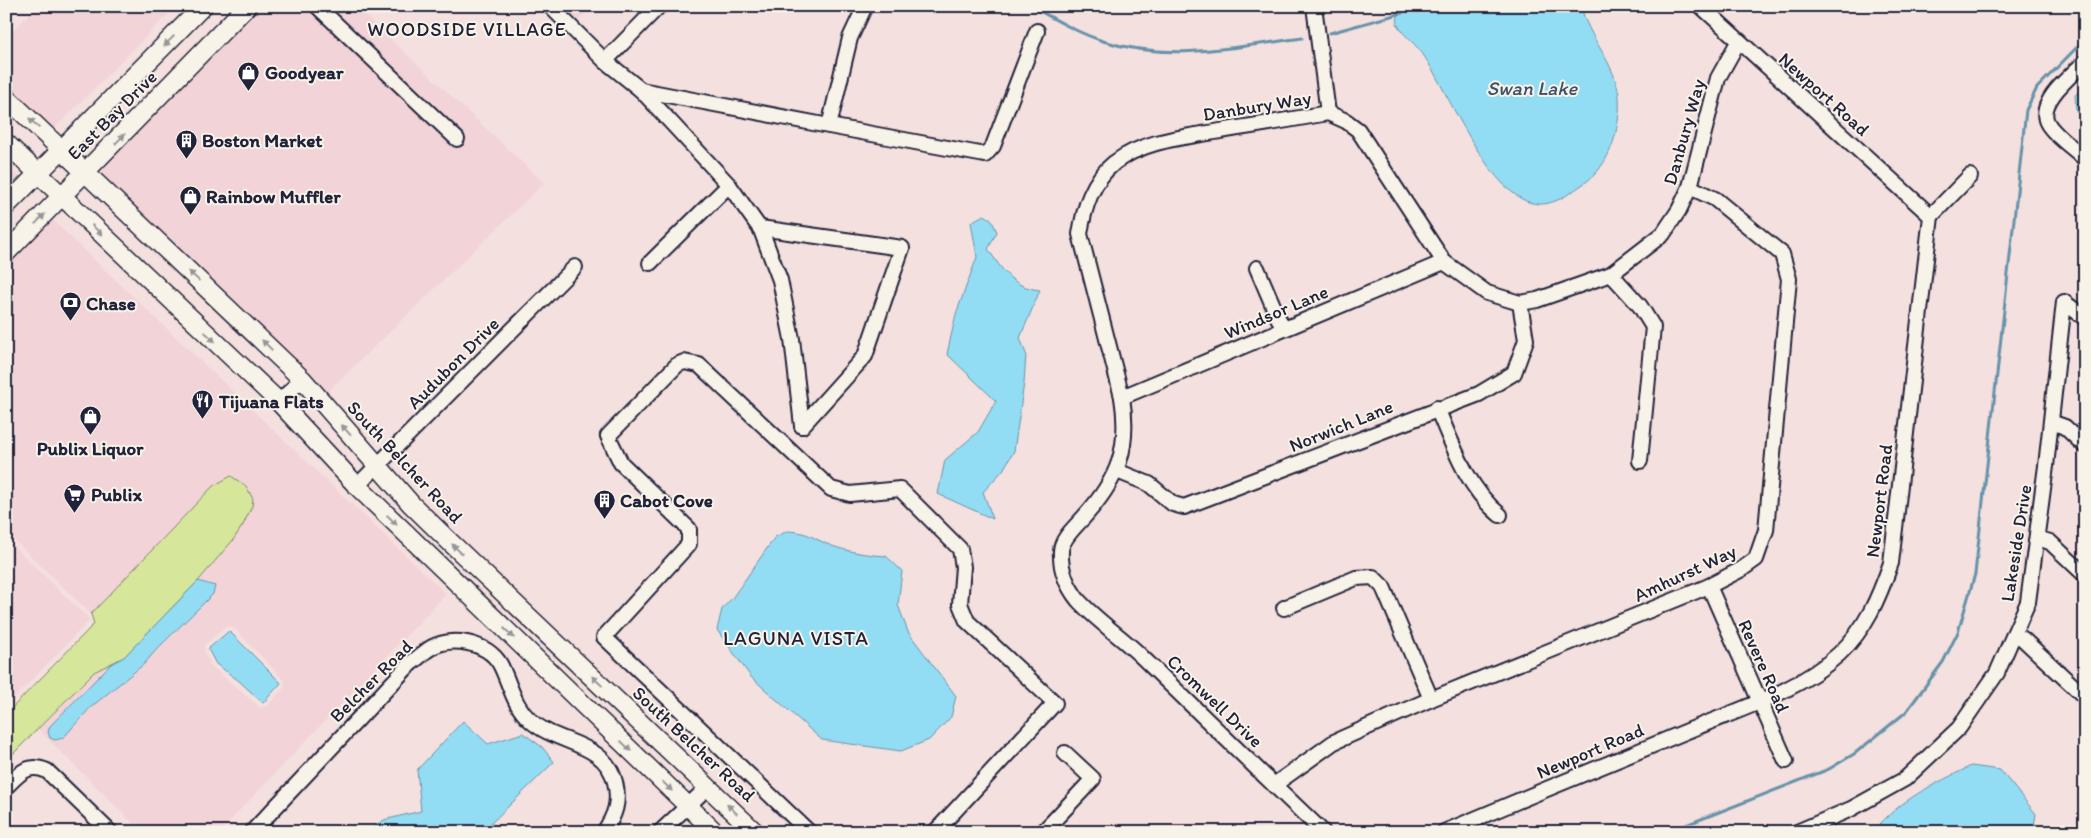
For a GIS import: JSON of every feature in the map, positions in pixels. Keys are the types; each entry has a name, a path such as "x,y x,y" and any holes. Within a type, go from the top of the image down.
{"main road":[{"name":"East Bay Drive","path":"6,206 203,6"},
{"name":"East Bay Drive","path":"6,253 247,6"},
{"name":"South Belcher Road","path":"6,97 302,379 377,466 450,542 756,832"},
{"path":"6,143 279,402 357,486 715,832"}],"street":[{"path":"317,6 457,139"},
{"path":"550,6 606,61 641,90 729,185 760,228 780,280 792,339 802,426 865,356 902,248 760,228"},
{"path":"606,61 659,6"},
{"path":"829,126 850,38 865,6"},
{"path":"1314,6 1328,113"},
{"name":"Newport Road","path":"1444,832 1759,701 1815,674 1840,653 1862,628 1879,597 1891,563 1932,216 1738,42 1701,6"},
{"path":"641,90 985,155 993,146 1037,31"},
{"name":"Danbury Way","path":"1078,600 1063,577 1060,549 1070,532 1092,508 1117,471 1124,440 1125,420 1122,397 1080,234 1084,210 1099,180 1113,164 1160,141 1328,113 1346,121 1358,130 1444,262 1487,294 1520,302 1537,300 1611,274 1663,234 1679,210 1690,187 1718,78 1738,42"},
{"path":"2085,62 2053,94 2045,111 2047,124 2085,159"},
{"path":"1932,216 1970,176"},
{"path":"650,263 729,185"},
{"name":"Amhurst Way","path":"1274,785 1334,742 1431,699 1709,586 1742,569 1756,559 1766,530 1790,279 1782,254 1715,199 1690,187"},
{"name":"Windsor Lane","path":"1122,397 1444,262"},
{"name":"Audubon Drive","path":"357,486 575,267"},
{"path":"1257,268 1283,330"},
{"path":"1611,274 1640,306 1652,327 1640,461"},
{"name":"Norwich Lane","path":"1117,471 1149,484 1173,504 1184,507 1437,408 1479,394 1514,373 1526,340 1520,302"},
{"name":"Lakeside Drive","path":"1797,832 1851,809 1904,779 1959,728 1997,673 2028,602 2064,302 2085,318"},
{"path":"809,832 604,636 689,544 689,529 621,463 608,436 677,365 684,362 699,365 832,488 850,494 900,489 960,549 963,567 960,604 967,621 1055,703 935,832"},
{"path":"279,402 302,379"},
{"path":"1437,408 1465,471 1485,503 1500,515"},
{"path":"2051,422 2065,428 2085,446"},
{"path":"2037,538 2050,542 2085,575"},
{"path":"1284,608 1356,578 1373,577 1383,586 1431,699"},
{"name":"Revere Road","path":"1709,586 1786,761"},
{"name":"Cromwell Drive","path":"1078,600 1137,651 1323,832"},
{"path":"2014,634 2023,639 2085,697"},
{"name":"Belcher Road","path":"252,832 411,663 430,648 450,642 468,642 487,651 499,663 517,706 529,719 542,730 574,741 604,760 613,774 618,792 616,814 604,832"},
{"path":"1043,832 1094,779 1064,753"},
{"path":"6,787 20,773 28,768 38,766 47,771 110,832"},
{"path":"660,832 708,787"}],"shaded area":[{"path":"37,6 176,6 51,132 6,89 6,38"},
{"path":"256,6 309,6 458,147 465,139 325,6 355,6 544,183 324,395 94,173"},
{"path":"561,6 592,6 577,22"},
{"path":"6,166 20,179 6,193"},
{"path":"50,218 446,594 219,832 142,832 37,728 94,672 111,664 72,730 91,707 144,664 213,594 212,584 198,581 233,540 213,486 91,614 6,532 6,262","holes":["225,627 233,627 284,680 285,687 267,707 259,707 211,666 204,651 204,645"]},
{"path":"6,539 90,620 6,706"}],"green space":[{"path":"231,476 246,486 253,499 252,506 243,525 233,540 199,580 124,657 94,672 6,761 6,714 94,624 91,614 213,486"}],"water":[{"name":"Swan Lake","path":"1407,6 1581,6 1589,29 1613,73 1619,97 1618,120 1613,144 1595,174 1564,197 1545,204 1522,199 1505,185 1488,166 1473,143 1424,56 1397,24 1398,15"},
{"path":"2085,86 2085,121 2076,112 2075,95"},
{"path":"984,215 991,219 997,232 988,249 1004,271 1015,282 1040,290 1020,338 1026,354 1024,383 1014,451 1003,470 983,492 993,519 938,494 945,460 978,432 996,401 947,354 956,314 977,257 971,222"},
{"path":"788,531 807,534 832,546 846,550 886,556 902,571 898,605 908,632 956,696 951,717 929,740 901,751 822,740 751,677 717,630 722,609 733,597 775,537"},
{"path":"198,581 215,586 213,594 144,664 91,707 63,738 55,740 50,738 48,732 50,726 111,664 124,657"},
{"path":"229,631 281,683 263,703 238,680 216,664 208,649"},
{"path":"463,721 488,744 523,733 542,747 554,762 482,832 369,832 384,820 421,811 417,770"},
{"path":"1971,766 2000,770 2036,814 2033,832 1873,832 1906,801"}],"waterway":[{"path":"1031,6 1094,38 1152,51 1202,51 1302,38"},
{"path":"1330,33 1402,13"},
{"path":"1668,832 1829,769 1854,754 1906,712 1943,662 1958,632 1975,574 2026,110 2037,88 2085,39"}],"place":[{"name":"Goodyear","path":"249,91"},
{"name":"Boston Market","path":"186,159"},
{"name":"Rainbow Muffler","path":"190,215"},
{"name":"Chase","path":"70,322"},
{"name":"Tijuana Flats","path":"203,420"},
{"name":"Publix Liquor","path":"90,436"},
{"name":"Publix","path":"75,513"},
{"name":"Cabot Cove","path":"604,519"}],"district":[{"name":"WOODSIDE VILLAGE","path":"467,29"},
{"name":"LAGUNA VISTA","path":"796,638"}]}
